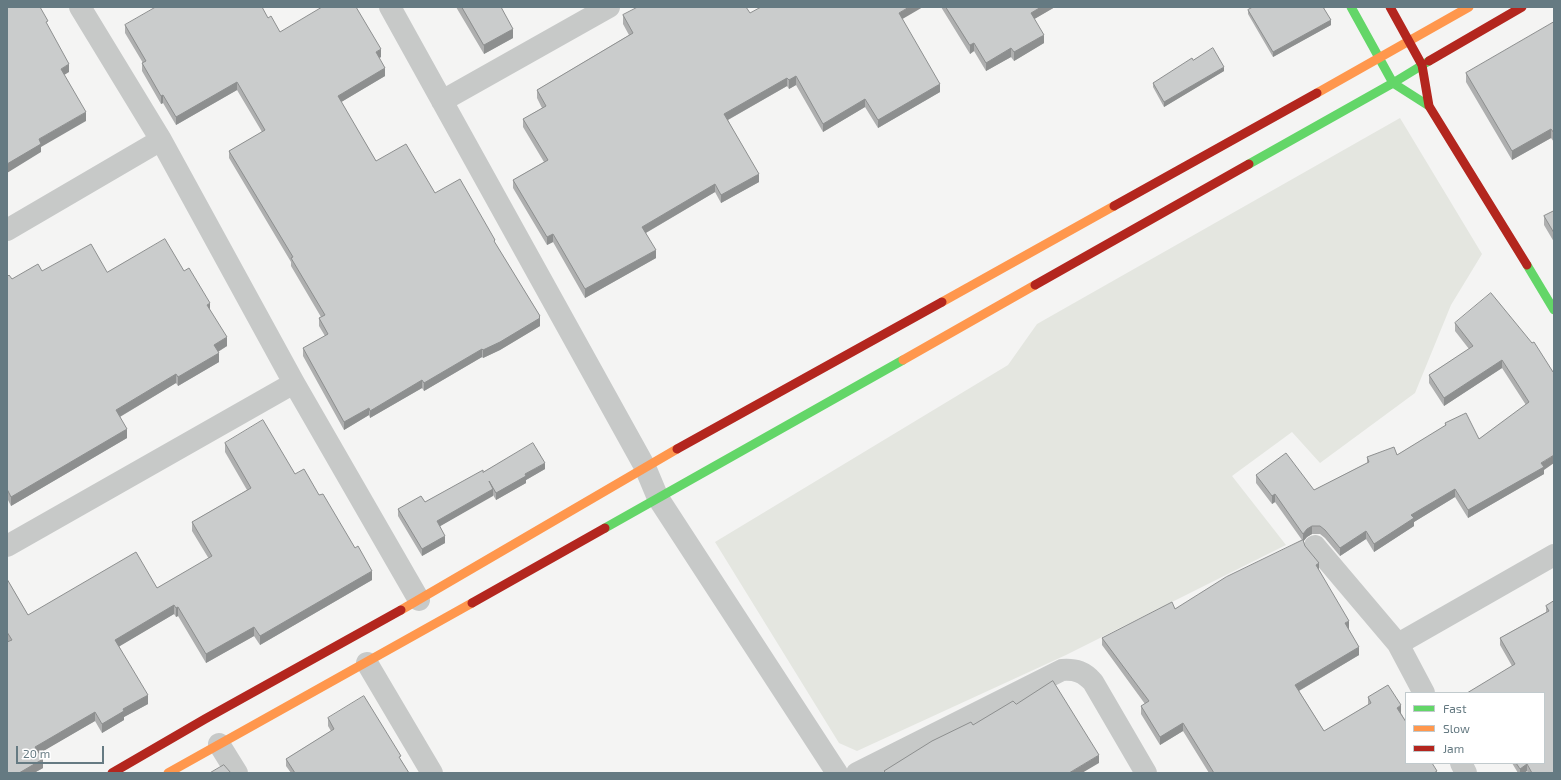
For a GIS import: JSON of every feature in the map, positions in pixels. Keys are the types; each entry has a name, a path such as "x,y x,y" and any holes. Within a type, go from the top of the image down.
{"main road":[{"path":"1351,7 1393,83 1429,106"},
{"path":"1390,7 1422,65 1429,106 1554,310"},
{"path":"112,773 205,719 419,600 645,466 1379,59 1469,7"},
{"path":"168,773 367,663 1393,83 1522,7"}],"street":[{"path":"80,7 161,140 294,383 419,600"},
{"path":"390,7 645,466 658,498 836,773"},
{"path":"442,101 609,7"},
{"path":"7,230 161,140"},
{"path":"7,546 294,383"},
{"path":"1316,546 1398,644 1423,692"},
{"path":"1398,644 1554,555"},
{"path":"367,663 432,773"},
{"path":"857,773 1062,670 1072,669 1087,675 1093,682 1146,773"},
{"path":"219,744 237,773"},
{"path":"1462,764 1466,773"}],"shaded area":[{"path":"1400,118 1482,254 1451,305 1415,393 1320,463 1292,432 1232,476 1286,545 1066,655 857,751 839,743 715,542 1008,365 1037,324"}],"building":[{"path":"7,7 40,7 48,21 46,22 69,64 61,69 86,112 39,139 41,144 7,164"},
{"path":"156,7 262,7 268,18 271,16 280,32 322,7 356,7 381,49 376,52 385,68 338,96 376,161 406,144 435,193 460,179 495,240 494,241 540,318 500,342 483,350 482,349 424,383 422,380 370,411 369,408 344,422 303,348 328,334 319,318 325,315 291,258 293,257 229,151 265,130 237,82 176,117 163,95 161,96 142,63 146,61 125,25"},
{"path":"462,7 501,7 513,29 484,45"},
{"path":"638,7 746,7 750,13 761,7 909,7 899,13 940,84 878,120 865,99 823,124 796,76 789,80 787,78 724,114 759,174 721,195 715,184 642,227 656,250 585,289 553,234 547,237 513,180 548,160 523,119 546,106 537,90 633,33 623,15"},
{"path":"946,7 1041,7 1031,13 1044,35 1014,52 1011,48 986,63 974,43 970,45"},
{"path":"1253,7 1323,7 1331,20 1273,52 1248,10"},
{"path":"1554,22 1554,133 1551,129 1512,151 1466,73"},
{"path":"1213,48 1224,67 1164,102 1153,83 1192,58 1193,60"},
{"path":"1554,211 1554,233 1544,216"},
{"path":"165,239 184,271 189,268 210,303 207,305 227,337 214,345 219,353 178,377 176,374 116,410 127,429 11,497 7,489 7,277 9,275 12,279 38,264 42,271 91,244 107,272"},
{"path":"1491,293 1532,343 1534,342 1554,372 1554,455 1541,463 1544,467 1468,510 1455,489 1411,515 1414,518 1374,544 1366,531 1340,548 1320,526 1312,526 1303,534 1275,494 1272,496 1256,475 1286,453 1314,490 1369,462 1367,457 1394,447 1397,455 1446,425 1445,423 1466,413 1479,439 1529,402 1502,360 1444,398 1429,375 1473,346 1455,323"},
{"path":"263,420 295,474 304,469 319,495 323,494 355,548 358,546 372,571 260,636 254,627 206,654 178,607 176,608 174,605 115,640 148,695 123,709 124,711 102,724 95,712 35,747 43,759 19,773 7,773 7,642 12,640 7,632 7,579 28,615 136,552 157,588 212,556 192,522 251,488 225,443"},
{"path":"533,443 545,463 496,493 489,481 493,489 437,521 445,536 422,549 398,509 421,496 425,502 483,470 483,472"},
{"path":"1303,540 1305,546 1319,563 1316,565 1349,621 1345,623 1359,647 1295,685 1324,731 1371,703 1368,697 1388,685 1401,705 1397,708 1405,720 1405,764 1433,764 1437,771 1434,773 1214,773 1183,723 1160,737 1141,706 1149,701 1102,638 1172,602 1175,609 1226,577"},
{"path":"1554,601 1554,773 1532,773 1527,764 1545,764 1545,692 1469,692 1515,664 1500,638 1549,611 1546,606"},
{"path":"1053,681 1099,755 1069,773 886,773 884,771 932,741 971,722 973,725 1013,701 1016,704"},
{"path":"364,696 401,756 399,757 409,773 295,773 286,759 334,729 328,718"},
{"path":"1517,764 1527,764 1520,769"},
{"path":"224,765 231,773 210,773"}],"traffic: fast":[{"path":"1351,7 1393,83 1429,106"},
{"path":"1249,164 1393,83 1429,61"},
{"path":"1527,265 1554,310"},
{"path":"605,528 903,360"}],"traffic: slow":[{"path":"1317,93 1469,7"},
{"path":"942,302 1114,206"},
{"path":"903,360 1035,285"},
{"path":"401,610 677,449"},
{"path":"168,773 472,603"}],"traffic: jam":[{"path":"1390,7 1422,65 1429,106 1527,265"},
{"path":"1429,61 1522,7"},
{"path":"1114,206 1317,93"},
{"path":"1035,285 1249,164"},
{"path":"677,449 942,302"},
{"path":"472,603 605,528"},
{"path":"112,773 205,719 401,610"}]}
